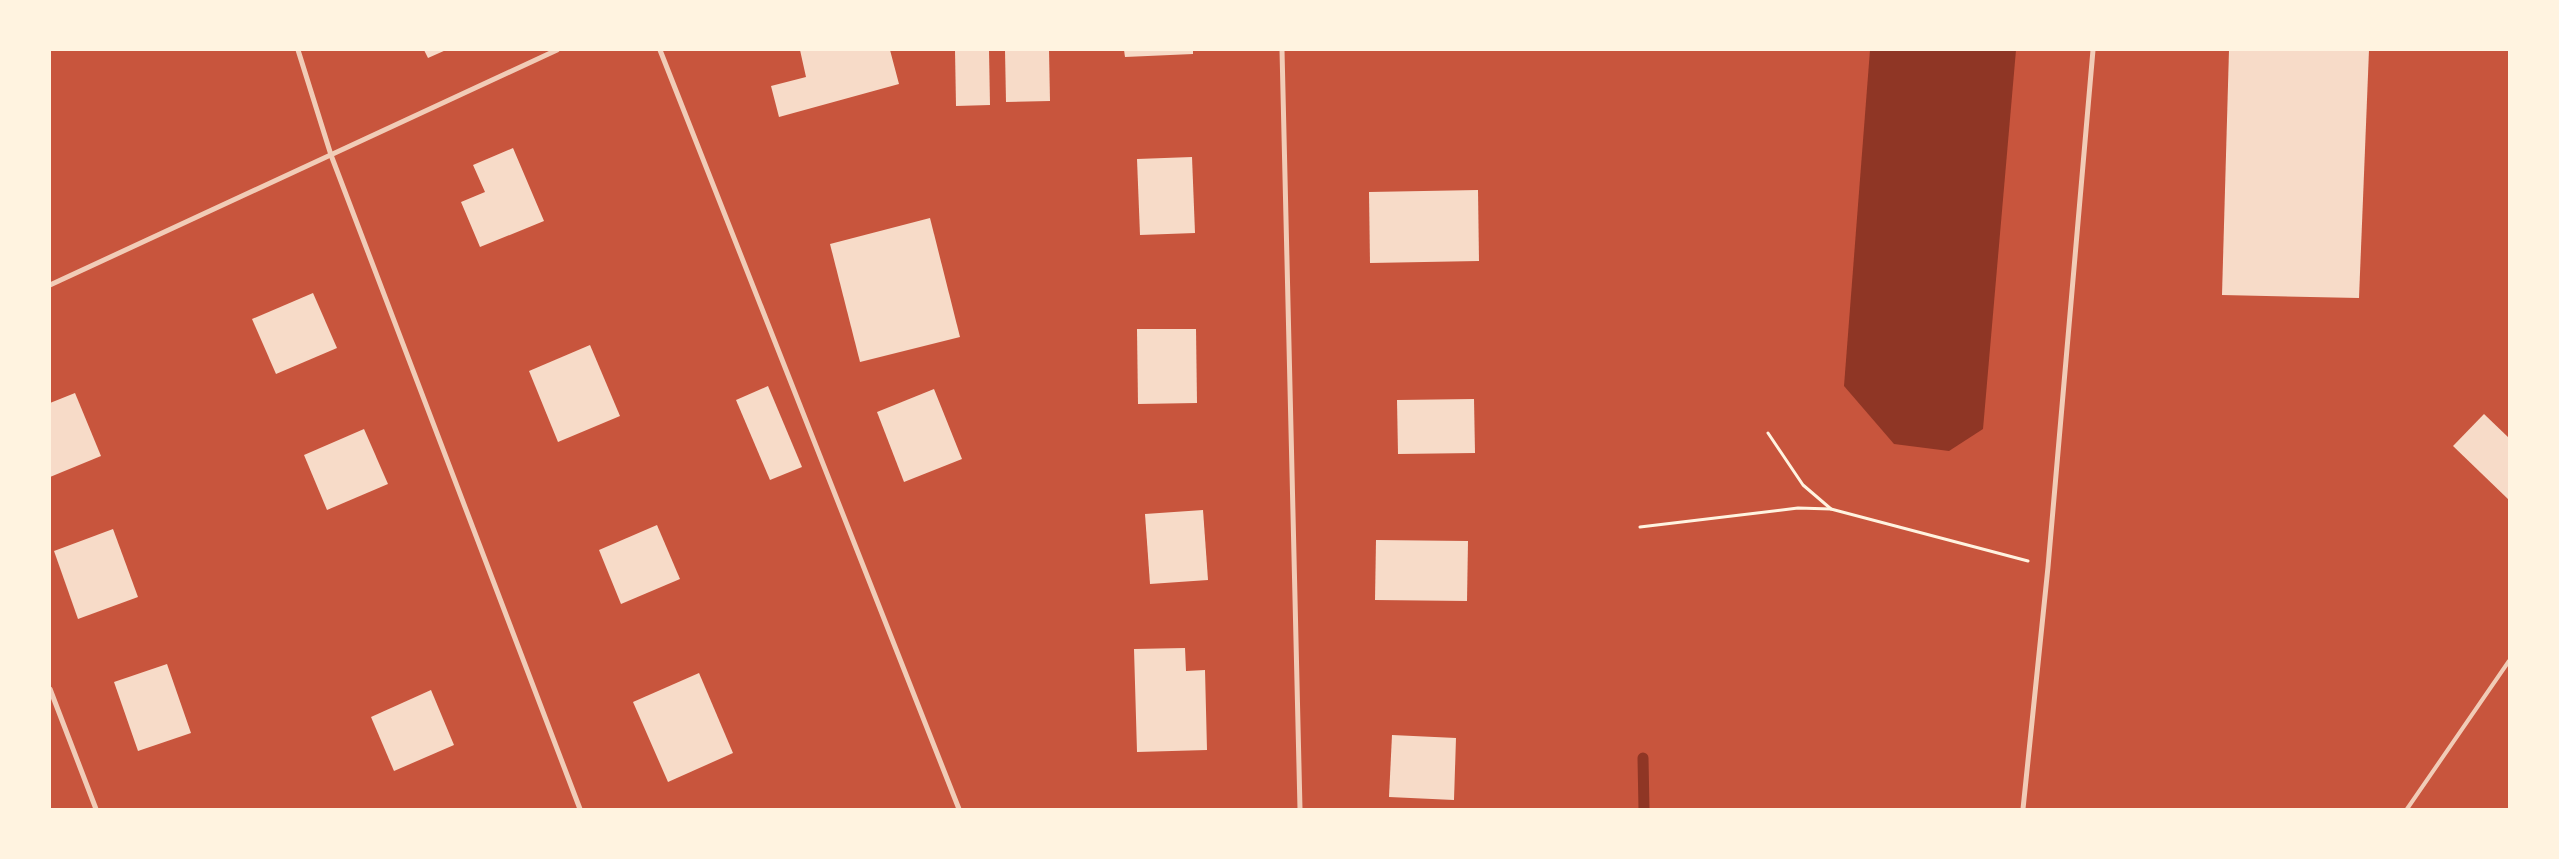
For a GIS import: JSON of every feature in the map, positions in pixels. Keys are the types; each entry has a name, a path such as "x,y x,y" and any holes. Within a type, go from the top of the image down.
{"street":[{"path":"298,50 330,155 580,809"},
{"path":"50,285 557,50"},
{"path":"660,50 959,809"},
{"path":"1282,50 1300,809"},
{"path":"2023,809 2048,567 2094,50"},
{"path":"50,689 96,809"}],"lane":[{"path":"2407,809 2509,661"}],"path":[{"path":"1768,433 1803,485 1831,509"},
{"path":"1640,527 1798,508 1831,509 2048,567"}],"shaded area":[{"path":"1870,50 2016,50 1983,429 1949,451 1894,444 1844,386"}],"building":[{"path":"424,50 446,50 428,58"},
{"path":"800,50 890,50 899,84 779,117 771,86 806,77"},
{"path":"955,50 989,50 990,105 956,106"},
{"path":"1005,50 1049,50 1050,101 1006,102"},
{"path":"1124,50 1193,50 1193,54 1125,57"},
{"path":"2229,50 2369,50 2359,298 2222,295"},
{"path":"513,148 544,221 480,247 461,202 485,192 473,165"},
{"path":"1192,157 1195,233 1140,235 1137,159"},
{"path":"1478,190 1479,261 1370,263 1369,192"},
{"path":"930,218 960,337 860,362 830,244"},
{"path":"313,293 337,348 276,374 252,319"},
{"path":"1137,329 1196,329 1197,403 1138,404"},
{"path":"590,345 620,416 558,442 529,371"},
{"path":"768,386 802,467 770,480 736,400"},
{"path":"934,389 962,459 904,482 877,412"},
{"path":"75,393 101,456 50,477 50,403"},
{"path":"1474,399 1475,453 1398,454 1397,400"},
{"path":"2484,414 2509,438 2509,500 2453,446"},
{"path":"364,429 388,484 327,510 304,455"},
{"path":"1203,510 1208,580 1150,584 1145,514"},
{"path":"657,525 680,579 621,604 599,550"},
{"path":"113,529 138,597 78,619 54,551"},
{"path":"1376,540 1468,541 1467,601 1375,600"},
{"path":"1185,648 1186,671 1205,670 1207,750 1137,752 1134,649"},
{"path":"167,664 191,733 138,751 114,682"},
{"path":"699,673 733,753 668,782 633,702"},
{"path":"431,690 454,745 394,771 371,717"},
{"path":"1392,735 1456,738 1454,800 1389,797"}],"waterway":[{"path":"1643,758 1644,809"}]}
